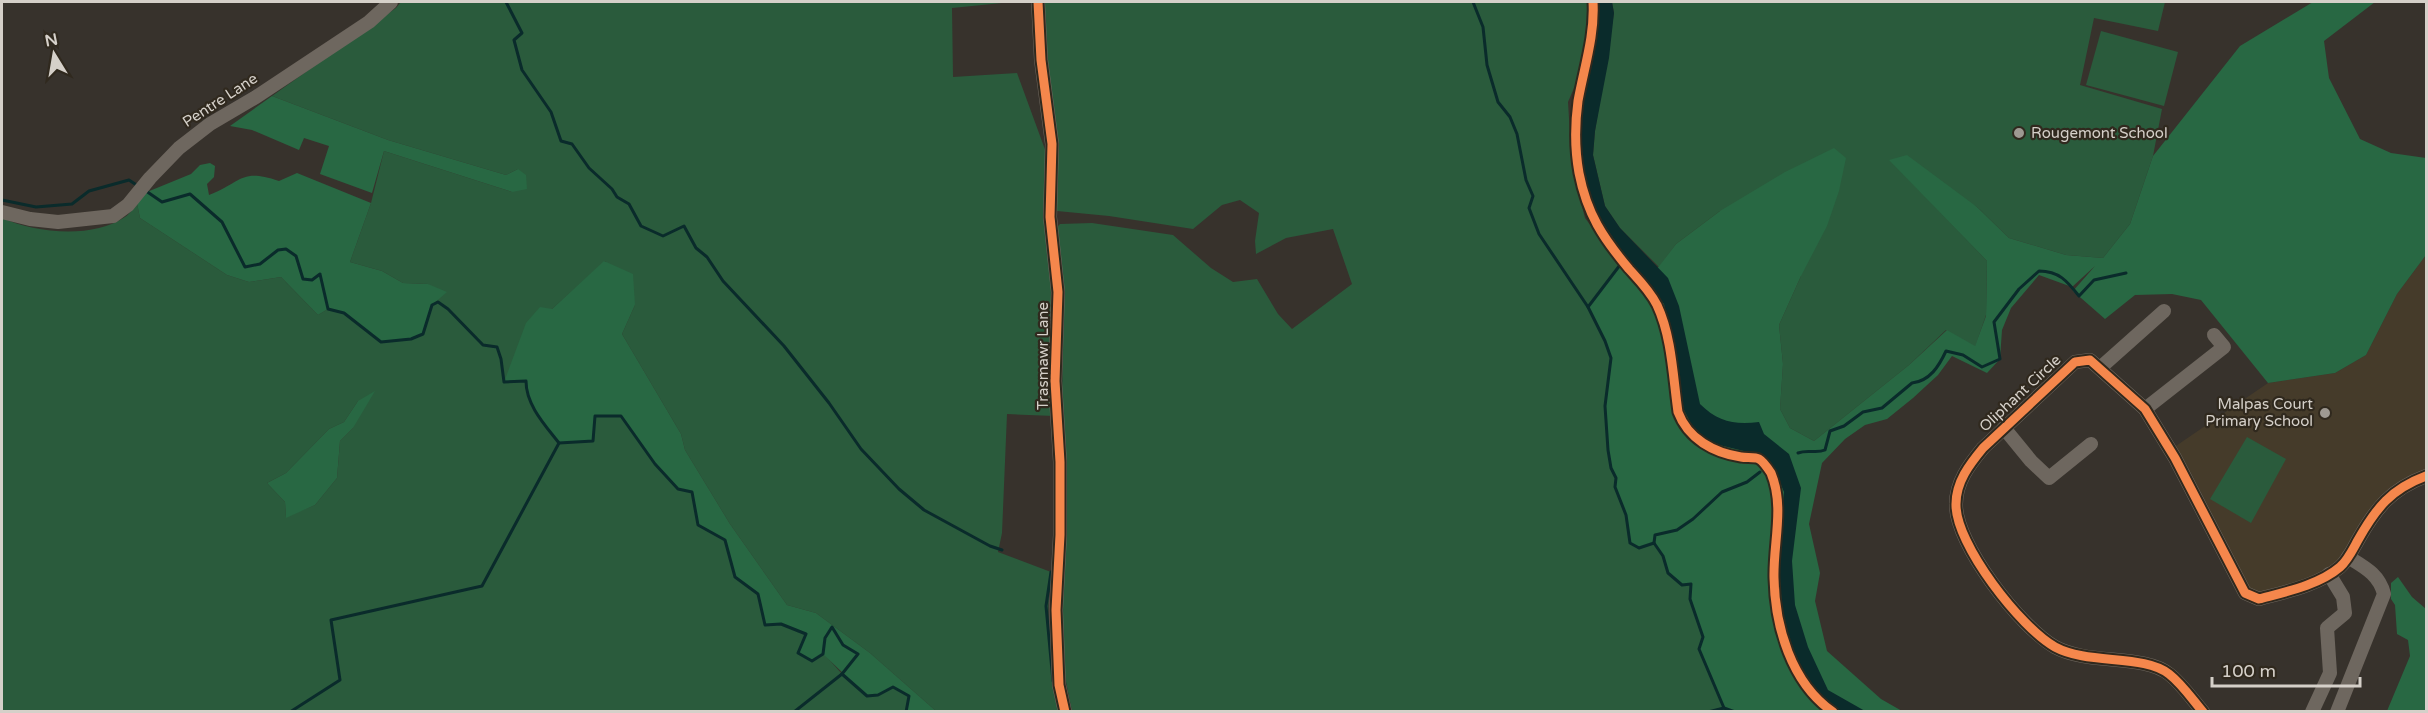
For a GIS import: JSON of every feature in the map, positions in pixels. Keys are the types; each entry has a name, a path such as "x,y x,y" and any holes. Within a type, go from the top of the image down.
{"street":[{"name":"Pentre Lane","path":"2,212 30,219 58,222 113,216 128,205 179,148 210,124 256,97 369,22 391,2"},
{"name":"Trasmawr Lane","path":"1038,2 1041,60 1052,144 1050,217 1058,292 1055,381 1060,462 1060,524 1056,610 1059,685 1065,711"},
{"path":"2164,311 2100,368 2145,409 2175,458 2245,593 2259,599 2308,584 2340,567 2374,513 2390,496 2408,483 2427,476"},
{"path":"2145,409 2224,347 2214,335"},
{"name":"Oliphant Circle","path":"2100,368 2090,360 2075,362 2004,428 1970,464 1959,482 1956,505 1958,524 1964,539 1991,580 2025,625 2047,642 2073,655 2139,663 2168,673 2203,711"},
{"path":"2004,428 2031,461 2049,478 2091,444"},
{"path":"2337,711 2384,594 2381,583 2370,571 2348,557"},
{"path":"2312,711 2330,673 2327,628 2345,613 2343,597 2329,574"}],"shaded area":[{"name":"Malpas Court Primary School","path":"2426,255 2426,476 2407,483 2340,567 2278,594 2245,593 2170,450 2268,383 2335,373 2366,355 2397,294"}],"green space":[{"path":"401,2 1012,2 952,8 953,77 1017,73 1047,155 1054,295 1054,416 1007,414 1002,533 998,552 1051,572 1048,608 1049,642 1060,711 936,711 870,653 816,613 787,605 730,524 685,450 681,434 622,334 635,305 605,261 552,309 526,381 595,416 621,416 655,464 678,489 692,492 698,525 725,540 735,577 758,594 765,625 781,624 806,634 842,674 867,696 878,695 893,687 909,696 906,711 2,712 2,218 47,230 81,231 112,224 127,216 137,203 140,218 227,275 249,282 281,277 318,315 328,309 344,313 381,342 423,334 432,305 438,302 428,284 403,283 382,271 350,262 371,203 384,151 512,192 518,169 506,175 388,140 272,96 396,8","holes":["358,401 353,428 340,441 337,478 315,505 286,517 285,502 267,483 286,473 329,429 344,422"]},
{"path":"1043,2 1588,2 1585,43 1577,81 1568,102 1572,167 1585,218 1620,265 1588,308 1611,358 1605,406 1611,468 1616,478 1615,487 1626,515 1630,543 1639,548 1654,543 1663,556 1668,573 1691,584 1690,599 1703,637 1699,649 1724,708 1708,712 1072,711 1063,667 1064,299 1057,227 1060,224 1092,223 1173,235 1211,268 1233,282 1257,279 1278,314 1292,329 1352,284 1333,229 1286,238 1256,254 1255,241 1259,213 1240,200 1222,205 1193,229 1109,216 1057,211"},
{"path":"1612,2 2165,2 2158,31 2094,18 2080,85 2162,109 2153,156 2130,224 2103,258 2066,255 2009,238 1977,207 1890,160 1987,261 1986,315 1975,347 1946,330 1909,365 1814,441 1790,428 1780,409 1783,364 1779,325 1801,276 1720,211 1676,244 1659,267 1620,228 1605,206 1593,155 1614,13"},
{"path":"2313,2 2375,2 2324,41 2329,78 2360,139 2391,153 2426,158 2426,255 2397,294 2366,355 2335,373 2268,383 2201,300 2172,294 2135,295 2105,319 2073,291 2095,266 2072,287 2039,275 2011,308 2002,330 2000,359 1987,373 1952,356 1938,375 1913,398 1887,419 1865,425 1845,439 1822,463 1809,524 1820,573 1815,601 1827,651 1881,699 1902,711 1713,711 1724,708 1699,649 1702,637 1690,599 1690,584 1682,585 1668,573 1663,556 1654,543 1639,548 1630,543 1626,515 1615,487 1616,478 1611,468 1605,406 1611,358 1588,307 1620,265 1653,274 1676,244 1720,211 1785,172 1834,148 1846,158 1839,191 1827,226 1779,325 1783,364 1780,409 1790,428 1814,441 1909,365 1947,330 1975,346 1986,316 1987,261 1889,160 1907,155 1977,207 2009,238 2066,255 2103,258 2130,224 2153,156 2240,46"},
{"path":"2101,31 2178,52 2164,106 2086,85"},
{"path":"272,96 388,140 506,175 518,169 526,175 527,189 512,192 384,151 372,193 320,174 329,146 304,138 299,150 252,130 230,126"},
{"path":"210,163 215,166 214,177 207,184 209,195 249,176 266,177 279,181 297,173 371,203 350,262 382,271 403,283 428,284 447,292 432,305 423,334 411,339 381,342 344,313 328,309 318,315 281,277 249,282 227,275 140,218 137,203 147,192 191,174 200,165"},
{"path":"604,261 633,274 635,305 622,334 681,434 685,450 730,524 787,605 816,613 870,653 936,711 906,711 908,696 893,687 878,695 867,696 823,654 812,661 798,653 806,634 781,624 765,625 758,594 735,577 725,540 698,525 692,492 678,489 655,464 621,416 595,416 593,441 559,443 542,422 533,406 526,381 504,382 526,323 540,307 552,309"},
{"path":"375,391 353,428 340,441 337,478 315,505 286,518 285,502 267,483 286,473 329,429 344,422 358,401"},
{"path":"2247,437 2286,459 2251,523 2210,499"},
{"path":"2398,577 2412,597 2426,609 2426,711 2387,711 2410,656 2408,640 2397,634 2395,605 2391,599 2391,583"}],"water":[{"path":"1596,2 1612,2 1614,13 1593,155 1605,206 1620,228 1668,278 1679,306 1700,404 1713,415 1727,421 1759,422 1764,434 1789,454 1801,488 1792,561 1795,605 1808,647 1828,690 1865,711 1840,711 1829,705 1808,685 1795,660 1784,630 1778,557 1784,492 1776,473 1766,459 1752,453 1711,443 1694,430 1684,410 1664,304 1624,254 1592,206 1583,168 1580,121 1591,65 1597,16"}],"waterway":[{"path":"506,2 522,33 514,40 522,70 551,112 561,141 572,144 589,168 612,189 617,197 629,204 641,226 663,236 684,226 696,248 707,257 723,281 784,346 829,403 861,449 899,489 924,510 990,546 1002,550"},
{"path":"1473,2 1483,27 1487,65 1498,102 1510,117 1517,134 1526,180 1533,196 1529,208 1539,234 1588,307 1611,358 1605,406 1608,450 1611,468 1616,478 1615,487 1626,515 1630,543 1639,548 1654,543 1663,556 1668,573 1682,585 1691,584 1690,599 1703,637 1699,649 1724,708 1735,712"},
{"path":"2,200 36,207 72,204 89,191 129,180 138,186"},
{"path":"146,191 162,202 190,194 222,222 245,267 260,264 278,250 286,249 296,256 303,279 312,280 320,274 328,309 344,313 381,342 411,339 423,334 432,305 438,302 448,309 483,345 497,347 504,382 526,381 533,406 542,422 559,443 593,441 595,416 621,416 655,464 678,489 692,492 698,525 725,540 735,577 758,594 765,625 781,624 806,634 798,653 812,661 823,654 825,638 832,627 843,645 858,654 842,674 867,696 878,695 893,687 909,696 906,712"},
{"path":"1588,307 1620,265"},
{"path":"1798,453 1825,450 1830,431 1844,426 1863,412 1882,408 1912,383 1929,376 1946,351 1963,355 1982,367 2000,359 1994,322 2019,289 2039,271 2046,271 2062,278 2079,296 2094,280 2126,273"},
{"path":"290,712 340,680 331,620 482,586 559,443"},
{"path":"1654,543 1655,535 1677,530 1693,519 1722,492 1747,482 1760,472"},
{"path":"1051,572 1046,606 1053,681"},
{"path":"794,712 842,674"},
{"path":"1708,712 1724,708"}],"cycle path":[{"path":"1038,2 1041,60 1052,144 1050,217 1058,292 1055,381 1060,462 1060,535 1056,610 1059,685 1065,712"},
{"path":"1593,2 1591,39 1578,101 1576,128 1582,188 1591,213 1604,236 1648,290 1657,305 1669,344 1678,412 1682,422 1703,443 1731,455 1759,459 1771,473 1778,512 1774,565 1775,596 1782,634 1796,670 1806,686 1833,712"},
{"path":"2203,712 2169,674 2158,668 2131,661 2068,653 2041,637 2008,604 1966,541 1956,504 1961,481 1968,467 1983,448 2075,362 2090,360 2145,409 2175,458 2245,593 2259,599 2301,587 2332,573 2345,561 2378,509 2403,487 2426,476"}],"place":[{"name":"Rougemont School","path":"2019,133"},
{"name":"Malpas Court Primary School","path":"2325,413"}]}
